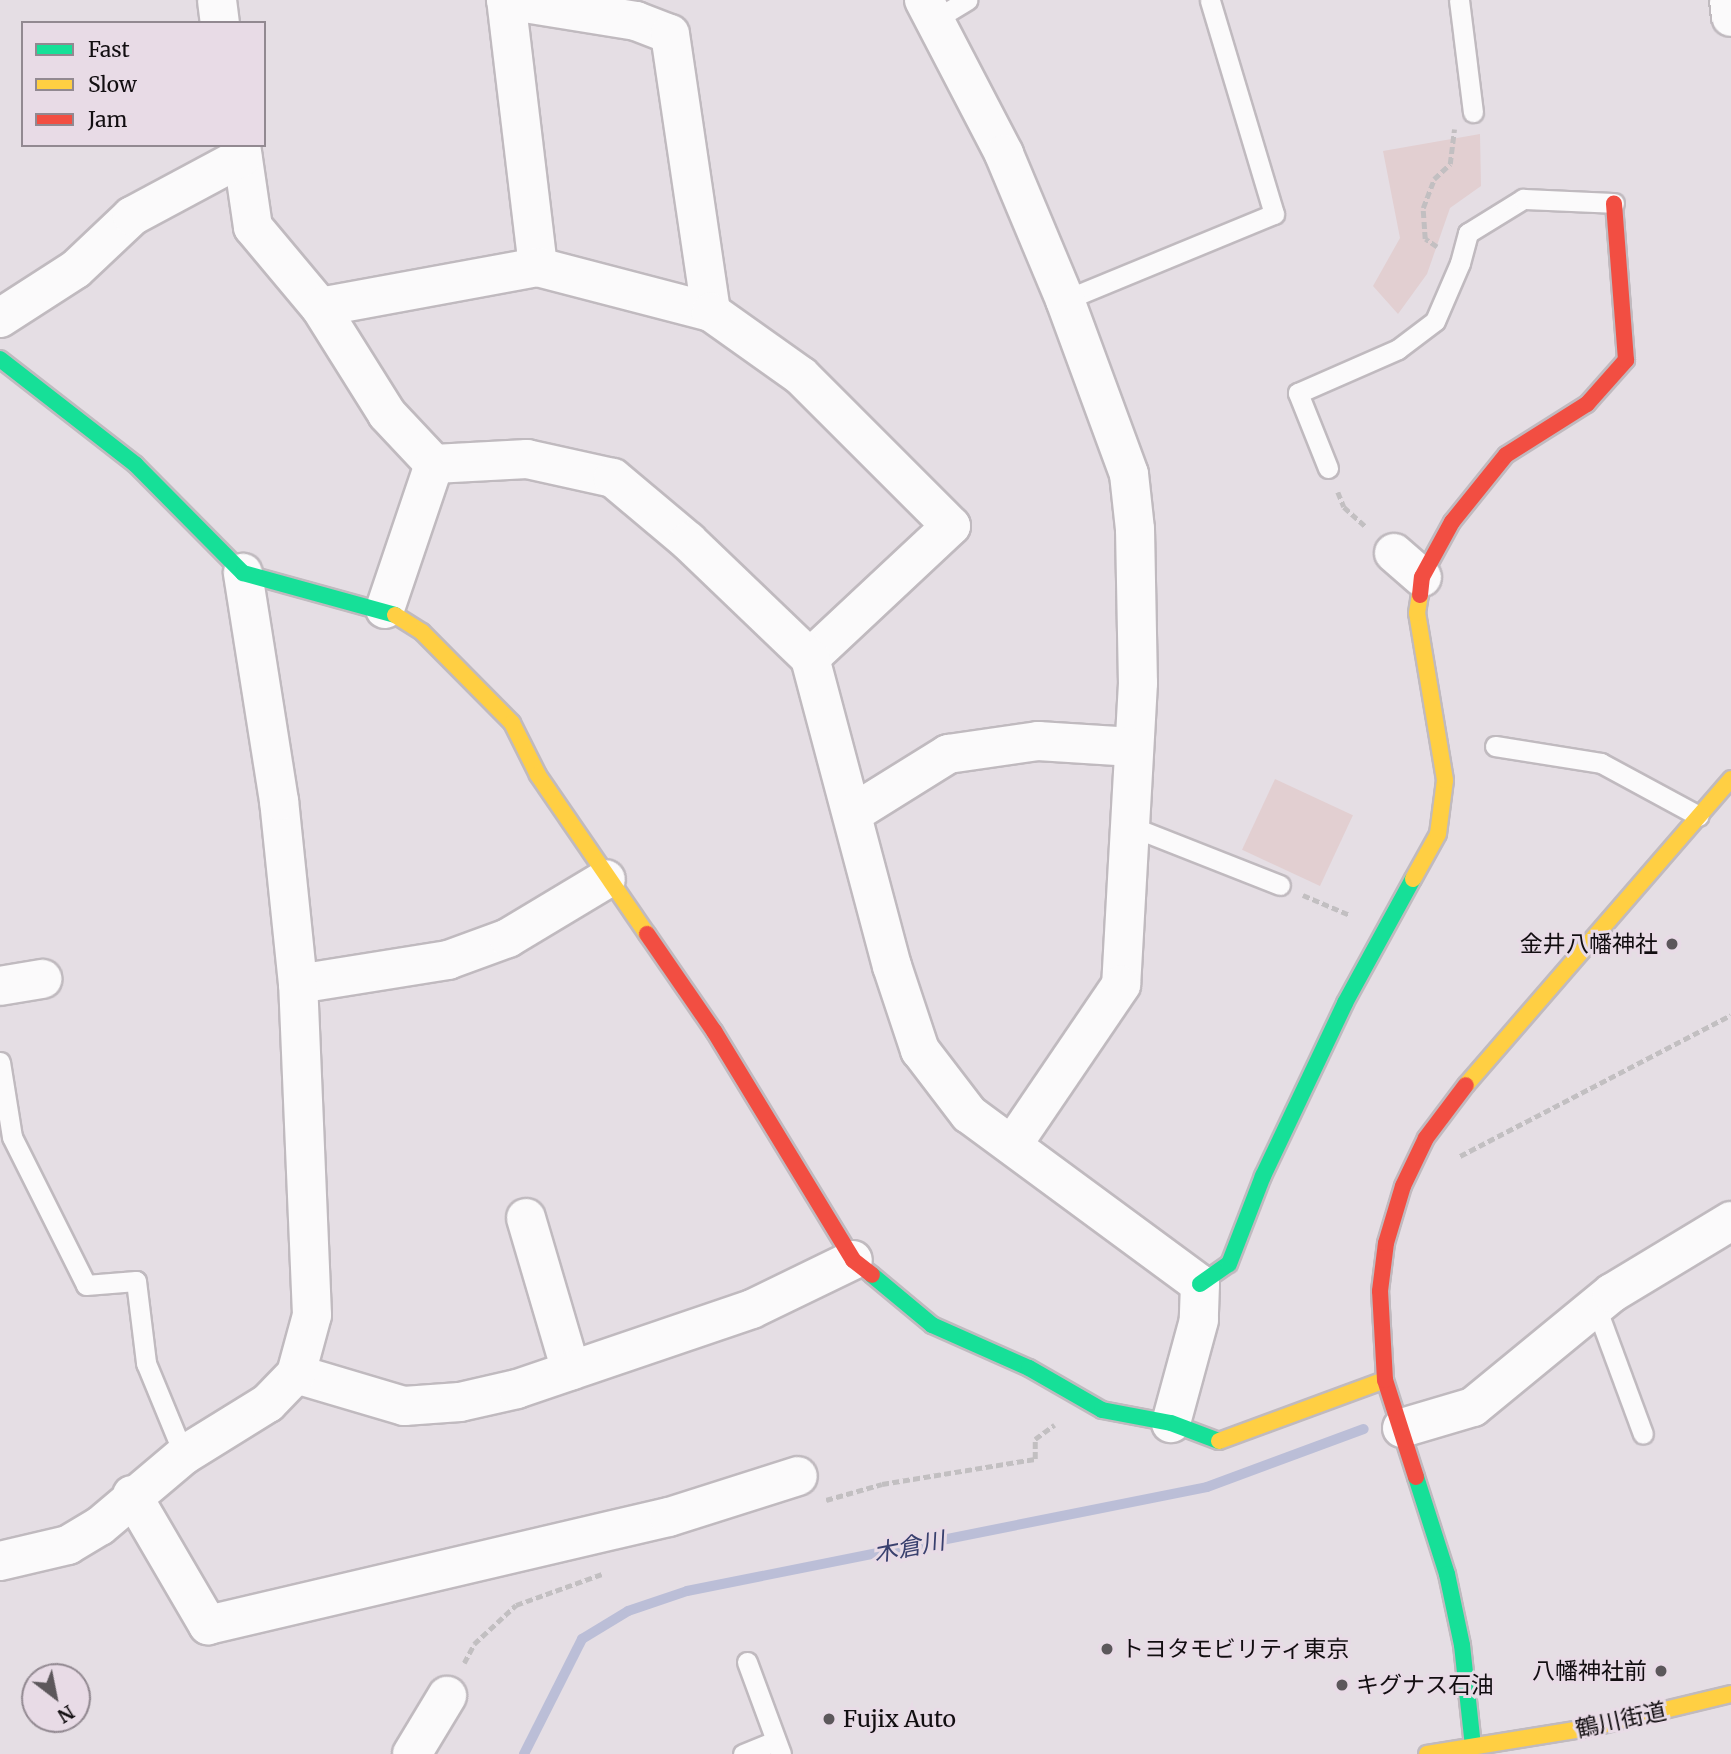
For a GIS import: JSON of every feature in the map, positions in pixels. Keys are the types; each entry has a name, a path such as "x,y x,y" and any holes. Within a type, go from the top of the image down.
{"street":[{"path":"217,0 220,21"},
{"path":"1729,0 1731,17"},
{"path":"538,267 506,1 636,21 670,34 711,312"},
{"path":"929,10 1004,154 1065,300 1129,474 1138,669 1121,985 1013,1144"},
{"path":"0,318 76,269 132,216 242,151 253,228 320,307 387,414 434,464 527,460 612,478 688,541 810,657 855,812 892,966 920,1050 970,1115 1200,1284"},
{"path":"1200,1284 1229,1264 1263,1176 1385,930 1438,834 1445,780 1408,565 1451,522 1506,455 1535,433 1587,404 1626,360 1614,203"},
{"path":"320,307 538,267 711,312 801,376 951,526 810,657"},
{"path":"0,359 136,465 243,573 386,609 422,632 512,723 538,775 606,879 714,1031 853,1260 932,1325 1029,1368 1102,1410 1171,1423 1217,1442 1385,1380"},
{"path":"386,609 434,464"},
{"path":"0,1561 68,1545 100,1526 132,1495 184,1455 268,1404 296,1374 312,1315 298,984 279,801 243,573"},
{"path":"855,812 948,754 1038,741 1133,747"},
{"path":"1474,1750 1458,1617 1402,1428 1385,1380 1380,1291 1387,1243 1403,1186 1426,1139 1464,1087 1731,779"},
{"path":"298,984 448,960 508,938 606,879"},
{"path":"0,986 42,979"},
{"path":"526,1218 571,1371"},
{"path":"1402,1428 1473,1407 1596,1307 1731,1221"},
{"path":"296,1374 404,1406 460,1402 571,1371 752,1309 853,1260"},
{"path":"1171,1423 1199,1320 1200,1284"},
{"path":"132,1495 208,1625 669,1517 798,1476"},
{"name":"鶴川街道","path":"1427,1754 1474,1750 1594,1727 1731,1694"},
{"path":"412,1754 447,1696"}],"lane":[{"path":"929,10 967,0"},
{"path":"1065,300 1274,214 1210,0"},
{"path":"1459,0 1473,112"},
{"path":"1328,468 1298,393 1398,349 1435,321 1460,263 1468,233 1524,199 1614,203"},
{"path":"1495,746 1601,763 1699,816"},
{"path":"1130,826 1280,886"},
{"path":"0,1062 12,1138 86,1284 136,1281 146,1363 184,1455"},
{"path":"1596,1307 1643,1434"},
{"path":"743,1754 779,1747 747,1662"}],"path":[{"path":"1425,239 1423,208 1434,179 1450,164"},
{"path":"1328,468 1344,507 1408,565"},
{"path":"1280,886 1385,930"},
{"path":"1403,1186 1731,1015"}],"shaded area":[{"path":"1480,134 1481,186 1450,208 1427,274 1398,314 1373,286 1400,238 1383,151"},
{"path":"1275,779 1353,815 1320,886 1242,850"}],"waterway":[{"name":"木倉川","path":"524,1754 582,1639 628,1611 687,1591 1207,1487 1364,1429"}],"traffic: fast":[{"path":"0,359 136,465 243,573 395,615"},
{"path":"1200,1284 1229,1264 1263,1176 1345,1003 1413,879"},
{"path":"872,1275 932,1325 1029,1368 1102,1410 1171,1423 1219,1441"},
{"path":"1416,1477 1447,1574 1462,1645 1473,1746"}],"traffic: slow":[{"path":"1413,879 1438,834 1445,780 1417,613 1420,595"},
{"path":"395,615 422,632 512,723 538,775 647,934"},
{"path":"1466,1085 1731,779"},
{"path":"1219,1441 1385,1380"},
{"path":"1427,1754 1594,1727 1731,1694"}],"traffic: jam":[{"path":"1420,595 1422,577 1452,522 1506,455 1587,404 1626,360 1614,203"},
{"path":"647,934 714,1031 853,1260 872,1275"},
{"path":"1416,1477 1385,1380 1380,1291 1386,1243 1403,1186 1426,1138 1466,1085"}],"place":[{"name":"金井八幡神社","path":"1672,944"},
{"name":"トヨタモビリティ東京","path":"1107,1649"},
{"name":"八幡神社前","path":"1661,1671"},
{"name":"キグナス石油","path":"1342,1685"},
{"name":"Fujix Auto","path":"829,1719"}]}
